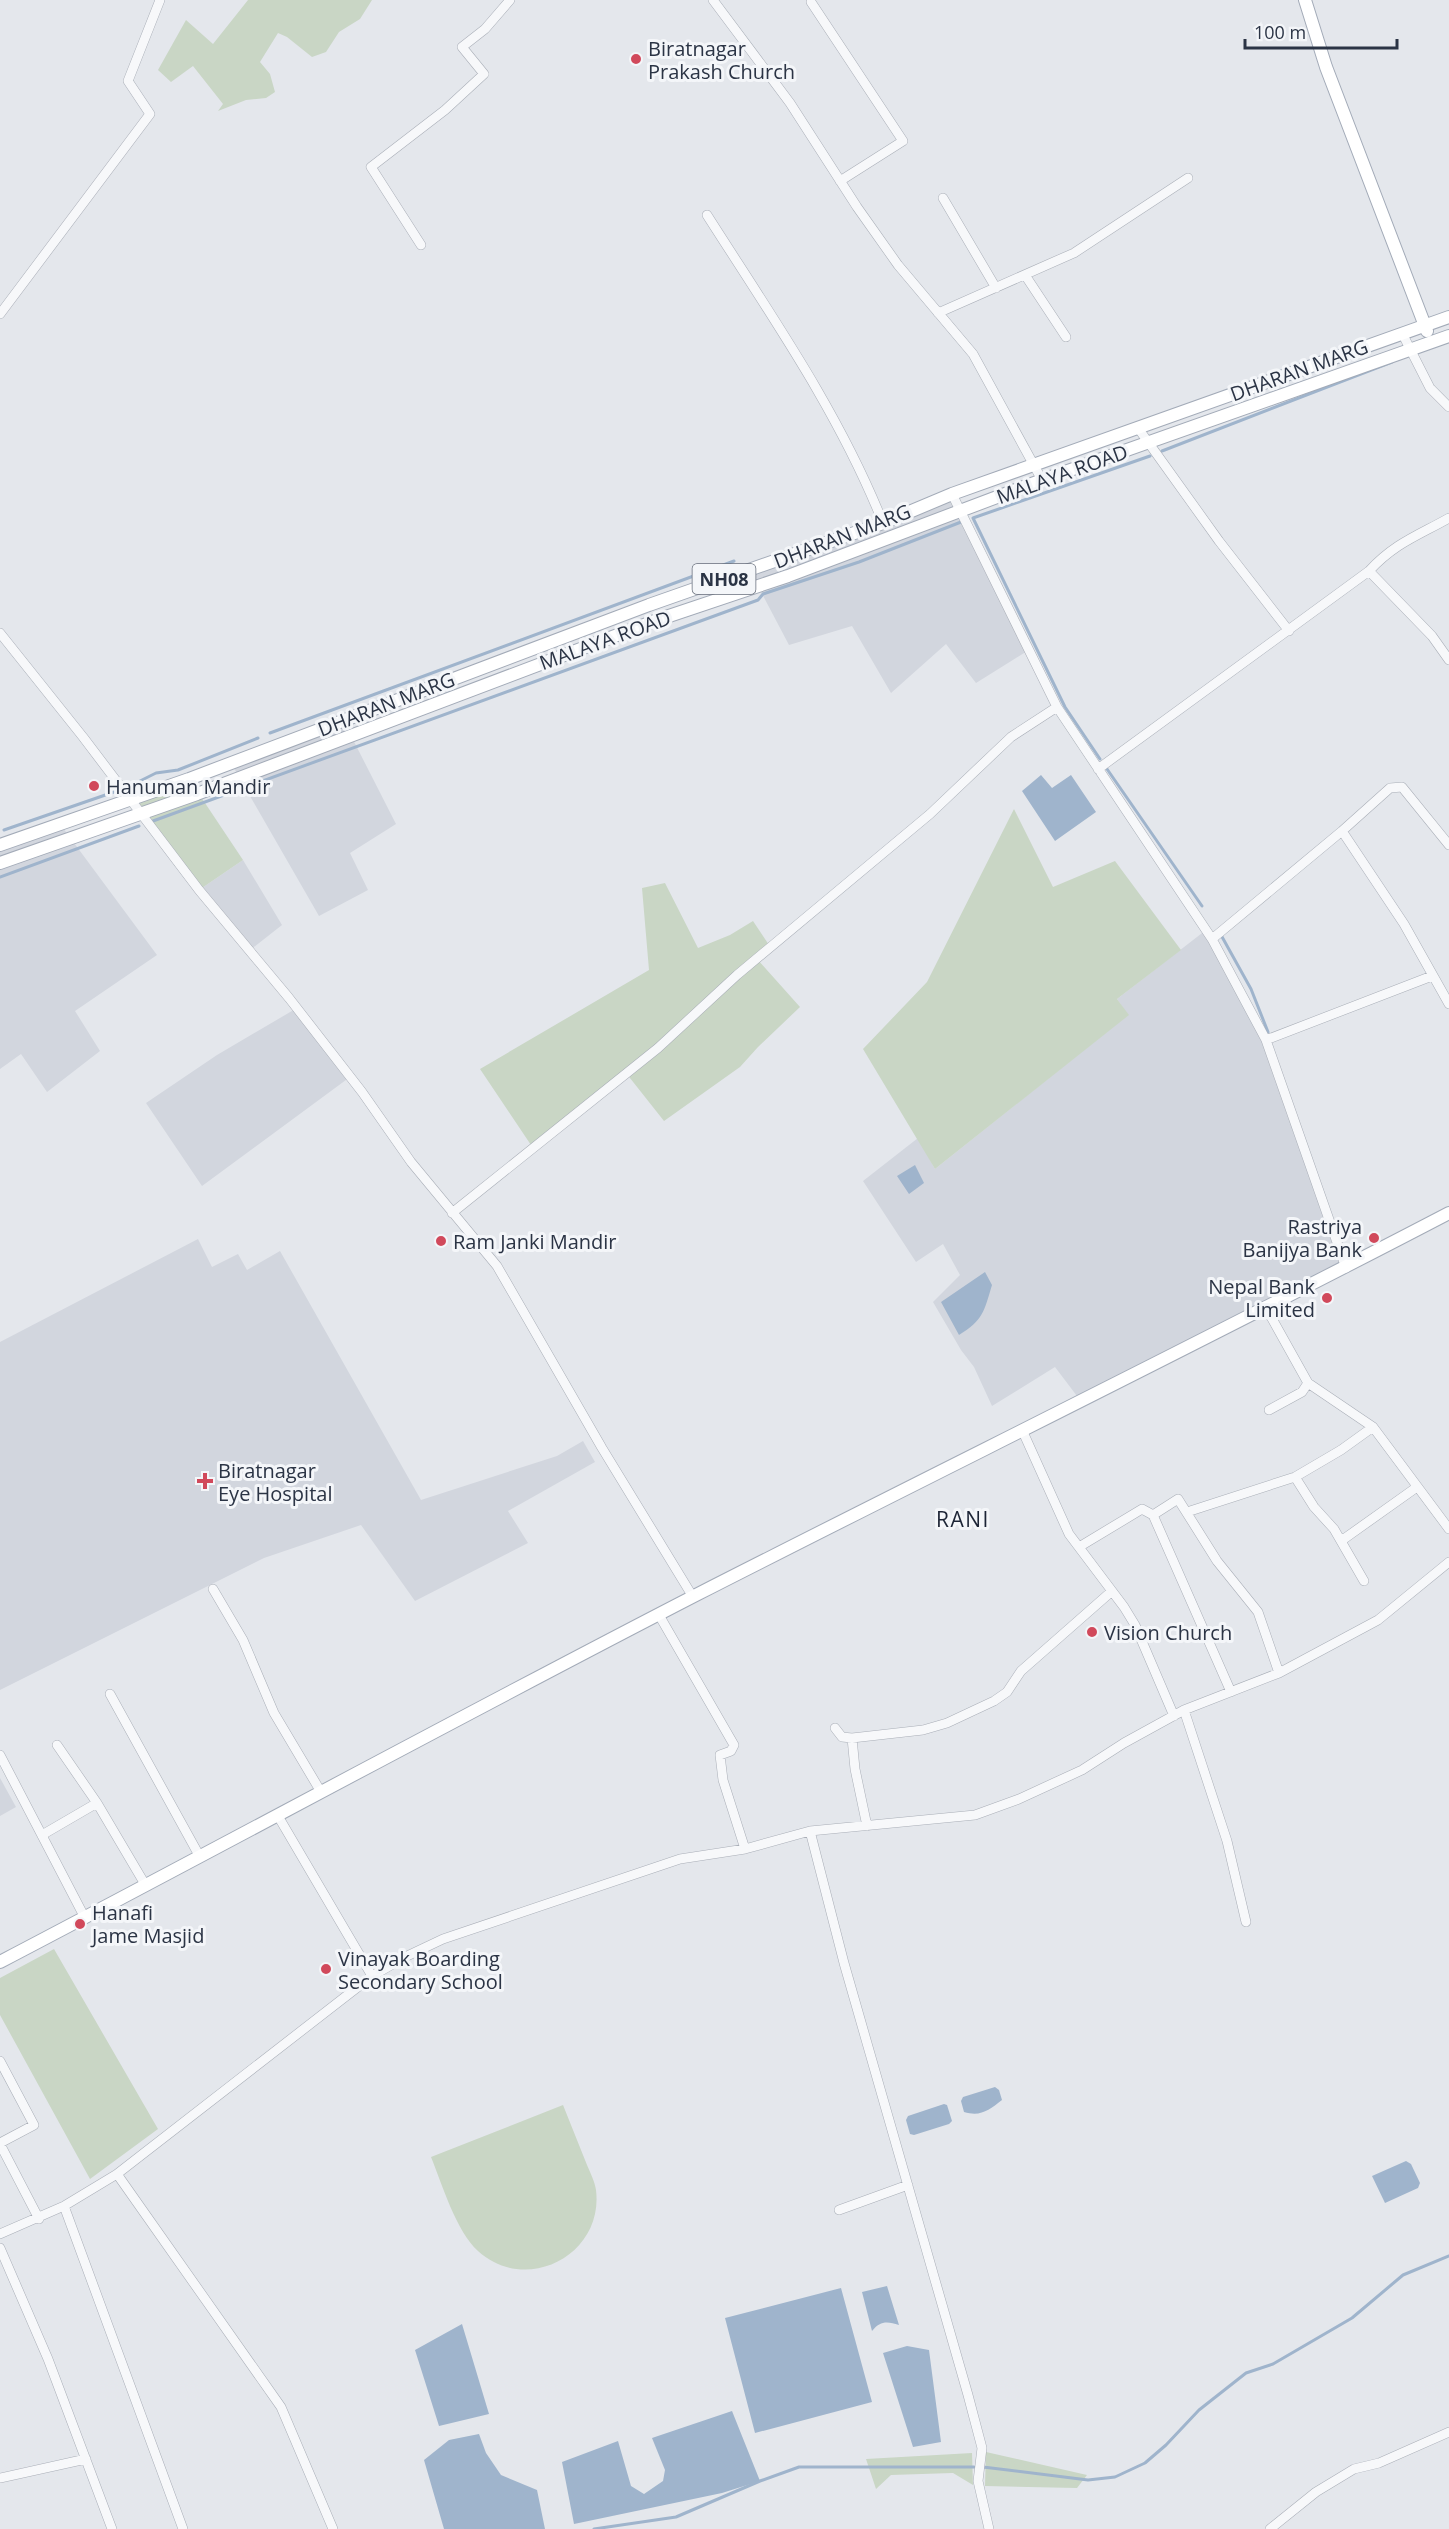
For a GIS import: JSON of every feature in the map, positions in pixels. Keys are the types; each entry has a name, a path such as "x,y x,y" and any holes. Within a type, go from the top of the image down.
{"main road":[{"path":"1305,0 1326,67 1432,342"},
{"name":"DHARAN MARG","path":"0,845 130,799 649,604 883,523 952,494 1449,317"},
{"name":"MALAYA ROAD","path":"0,863 140,814 657,620 788,576 1042,480 1449,336"},
{"path":"363,712 369,728"},
{"path":"0,1962 693,1597 1023,1432 1080,1400 1265,1306 1346,1268 1449,1213"}],"street":[{"path":"0,314 150,114 128,81 160,0"},
{"path":"421,245 371,167 445,110 484,75 462,47 484,29 510,0"},
{"path":"713,0 790,102 840,181 898,265 973,354 1042,480"},
{"path":"811,2 903,141 840,181"},
{"path":"938,313 1074,253 1188,178"},
{"path":"943,198 996,288"},
{"path":"707,214 793,348 872,495 883,523"},
{"path":"1025,275 1066,337"},
{"path":"1402,333 1430,388 1449,407"},
{"path":"1138,428 1289,631"},
{"path":"952,494 1058,708 1212,939 1266,1040 1346,1268"},
{"path":"1098,769 1369,571 1384,554 1408,538 1449,518"},
{"path":"1369,571 1432,636 1449,660"},
{"path":"0,633 199,890 293,1003 362,1092 411,1162 497,1266 693,1597"},
{"path":"452,1213 658,1048 737,975 930,814 1011,736 1058,708"},
{"path":"1212,939 1390,788 1402,787 1449,845"},
{"path":"1342,831 1404,924 1449,1004"},
{"path":"1266,1040 1432,976"},
{"path":"1265,1306 1308,1383 1373,1427 1449,1528"},
{"path":"1269,1410 1302,1392 1308,1383"},
{"path":"1187,1512 1295,1477 1341,1450 1373,1427"},
{"path":"1023,1432 1070,1534 1135,1625 1174,1716"},
{"path":"1295,1477 1341,1541 1364,1581"},
{"path":"1341,1541 1418,1487"},
{"path":"1152,1515 1178,1499 1217,1561 1258,1612 1279,1673"},
{"path":"1079,1547 1142,1509 1152,1515 1231,1692"},
{"path":"0,2234 39,2219 117,2174 372,1976 405,1957 443,1940 516,1913 680,1859 745,1849 810,1831 975,1815 1019,1799 1082,1770 1184,1710 1279,1673 1378,1620 1449,1562"},
{"path":"213,1589 243,1640 274,1713 321,1792"},
{"path":"835,1728 842,1737 852,1738 923,1730 947,1723 988,1705 1007,1692 1020,1671 1112,1591"},
{"path":"659,1615 734,1745 734,1748 720,1755 723,1780 745,1849"},
{"path":"110,1694 200,1857"},
{"path":"1184,1710 1227,1841 1246,1922"},
{"path":"852,1738 855,1769 867,1826"},
{"path":"57,1745 98,1803 146,1886"},
{"path":"0,1755 85,1918"},
{"path":"42,1835 98,1803"},
{"path":"278,1816 372,1976"},
{"path":"810,1831 844,1963 981,2448 978,2481 989,2529"},
{"path":"0,2061 34,2126 0,2143 39,2219"},
{"path":"117,2174 281,2407 333,2529"},
{"path":"839,2211 908,2185"},
{"path":"64,2206 183,2529"},
{"path":"0,2248 48,2359 112,2529"},
{"path":"1270,2529 1316,2492 1354,2469 1379,2463 1449,2432"},
{"path":"0,2478 86,2459"}],"shaded area":[{"path":"952,494 1029,650 976,683 946,644 891,693 852,626 789,645 750,571"},
{"path":"343,720 396,824 350,853 368,890 319,916 231,763"},
{"path":"60,824 157,955 75,1011 100,1051 47,1092 21,1054 0,1069 0,845"},
{"path":"243,860 282,925 250,950 199,890"},
{"path":"1206,930 1266,1040 1346,1268 1080,1400 1055,1367 992,1406 974,1367 961,1350 933,1302 960,1275 943,1244 916,1262 863,1181 918,1138 935,1169 1128,1015 1117,999"},
{"path":"297,1008 350,1077 202,1186 146,1103 217,1055"},
{"name":"Biratnagar Eye Hospital","path":"198,1239 212,1267 238,1254 247,1270 280,1251 421,1500 557,1456 583,1441 595,1462 508,1511 528,1543 415,1601 361,1525 264,1558 0,1690 0,1342"},
{"path":"0,1778 16,1807 0,1816"}],"green space":[{"path":"248,0 372,0 360,19 339,32 326,52 312,57 287,37 278,33 260,62 270,74 275,92 266,98 246,100 218,111 223,104 193,66 171,82 158,70 186,20 213,44"},
{"path":"189,779 243,860 199,890 130,799"},
{"path":"1014,809 1053,887 1115,861 1181,950 1117,999 1129,1015 935,1169 863,1049 927,982"},
{"path":"665,883 698,948 730,935 753,921 771,948 757,959 800,1007 740,1067 664,1121 626,1073 533,1148 480,1069 649,970 642,888"},
{"path":"54,1949 158,2129 90,2179 0,2015 0,1978"},
{"path":"563,2105 596,2190 595,2213 588,2233 575,2249 558,2261 539,2268 518,2269 497,2264 478,2251 463,2232 450,2207 431,2157"},
{"path":"986,2452 1087,2475 1077,2488 985,2486"},
{"path":"972,2453 973,2485 953,2473 891,2475 876,2489 866,2459"}],"water":[{"path":"1041,775 1052,788 1071,775 1096,812 1055,841 1022,791"},
{"path":"915,1165 924,1183 909,1194 897,1176"},
{"path":"985,1272 992,1285 982,1314 973,1325 959,1335 941,1302"},
{"path":"995,2087 999,2090 1002,2100 989,2110 980,2113 964,2112 961,2101 963,2097"},
{"path":"947,2105 952,2121 949,2124 914,2135 910,2134 906,2120 908,2116"},
{"path":"1406,2161 1411,2164 1420,2183 1418,2188 1385,2203 1372,2176"},
{"path":"887,2286 899,2325 884,2323 872,2331 862,2292"},
{"path":"841,2288 872,2402 755,2433 725,2318"},
{"path":"462,2324 489,2414 439,2426 415,2350"},
{"path":"907,2346 929,2350 941,2442 913,2447 883,2353"},
{"path":"732,2411 760,2481 722,2493 574,2524 562,2462 618,2441 631,2486 644,2494 663,2481 665,2470 652,2438"},
{"path":"479,2434 486,2453 501,2475 537,2490 545,2529 444,2529 424,2460 449,2440"}],"waterway":[{"path":"1162,451 1392,362"},
{"path":"1100,759 1065,707 973,518 1150,456"},
{"path":"153,821 758,600 763,594 859,562 961,522"},
{"path":"270,733 734,561"},
{"path":"132,785 156,773 178,770 258,738"},
{"path":"1107,769 1202,906"},
{"path":"4,830 114,792"},
{"path":"0,877 139,826"},
{"path":"1221,935 1251,989 1268,1032"},
{"path":"983,2467 1088,2480 1115,2477 1145,2463 1166,2445 1199,2410 1246,2373 1273,2364 1352,2318 1403,2275 1449,2256"},
{"path":"594,2529 676,2517 799,2467 974,2467"}],"place":[{"name":"Biratnagar Prakash Church","path":"636,59"},
{"name":"Hanuman Mandir","path":"94,786"},
{"name":"Rastriya Banijya Bank","path":"1374,1238"},
{"name":"Ram Janki Mandir","path":"441,1241"},
{"name":"Nepal Bank Limited","path":"1327,1298"},
{"name":"Biratnagar Eye Hospital","path":"205,1481"},
{"name":"Vision Church","path":"1092,1632"},
{"name":"Hanafi Jame Masjid","path":"80,1924"},
{"name":"Vinayak Boarding Secondary School","path":"326,1969"}],"district":[{"name":"RANI","path":"963,1519"}]}
